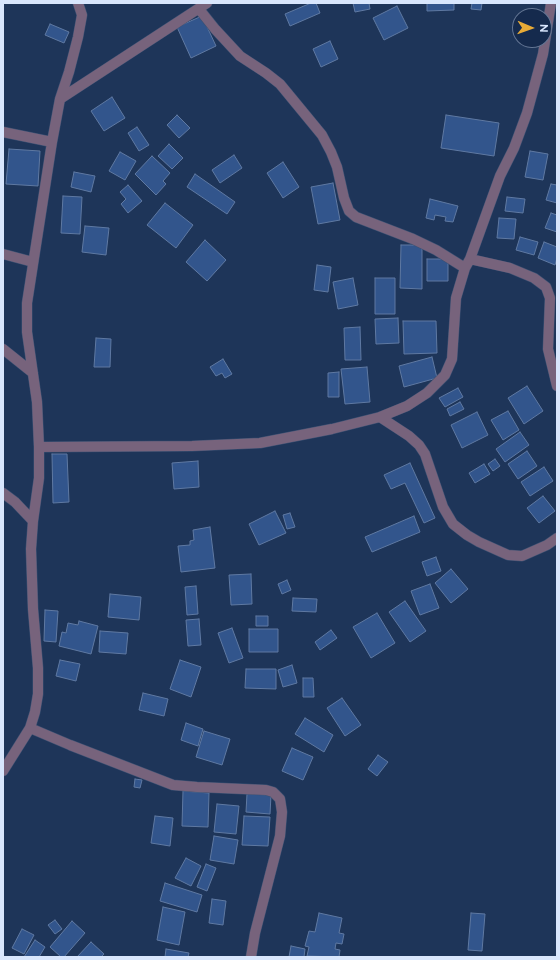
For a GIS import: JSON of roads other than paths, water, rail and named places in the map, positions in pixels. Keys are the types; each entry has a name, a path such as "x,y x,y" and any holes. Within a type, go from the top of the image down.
{"street":[{"path":"3,770 30,728 38,694 38,668 31,549 39,478 39,447 33,373 27,332 27,310 33,262 60,99 69,72 82,15 78,3"},
{"path":"39,447 192,446 260,443 332,429 380,417 407,406 426,393 445,375 452,359 456,298 500,176 514,148 526,113 543,54 551,3"},
{"path":"60,99 203,6 215,29 240,56 280,84 322,135 337,167 344,198 349,211 356,217 408,237 468,263 510,268 534,278 546,287 550,298 548,349 557,386"},
{"path":"3,132 52,142"},
{"path":"3,254 33,262"},
{"path":"3,349 33,373"},
{"path":"380,417 420,445 425,454 443,507 453,524 467,535 478,542 508,555 522,556 547,545 557,538"},
{"path":"3,493 33,522"},
{"path":"30,728 174,785 266,790 273,792 280,799 282,812 280,836 255,934 251,957"}]}
